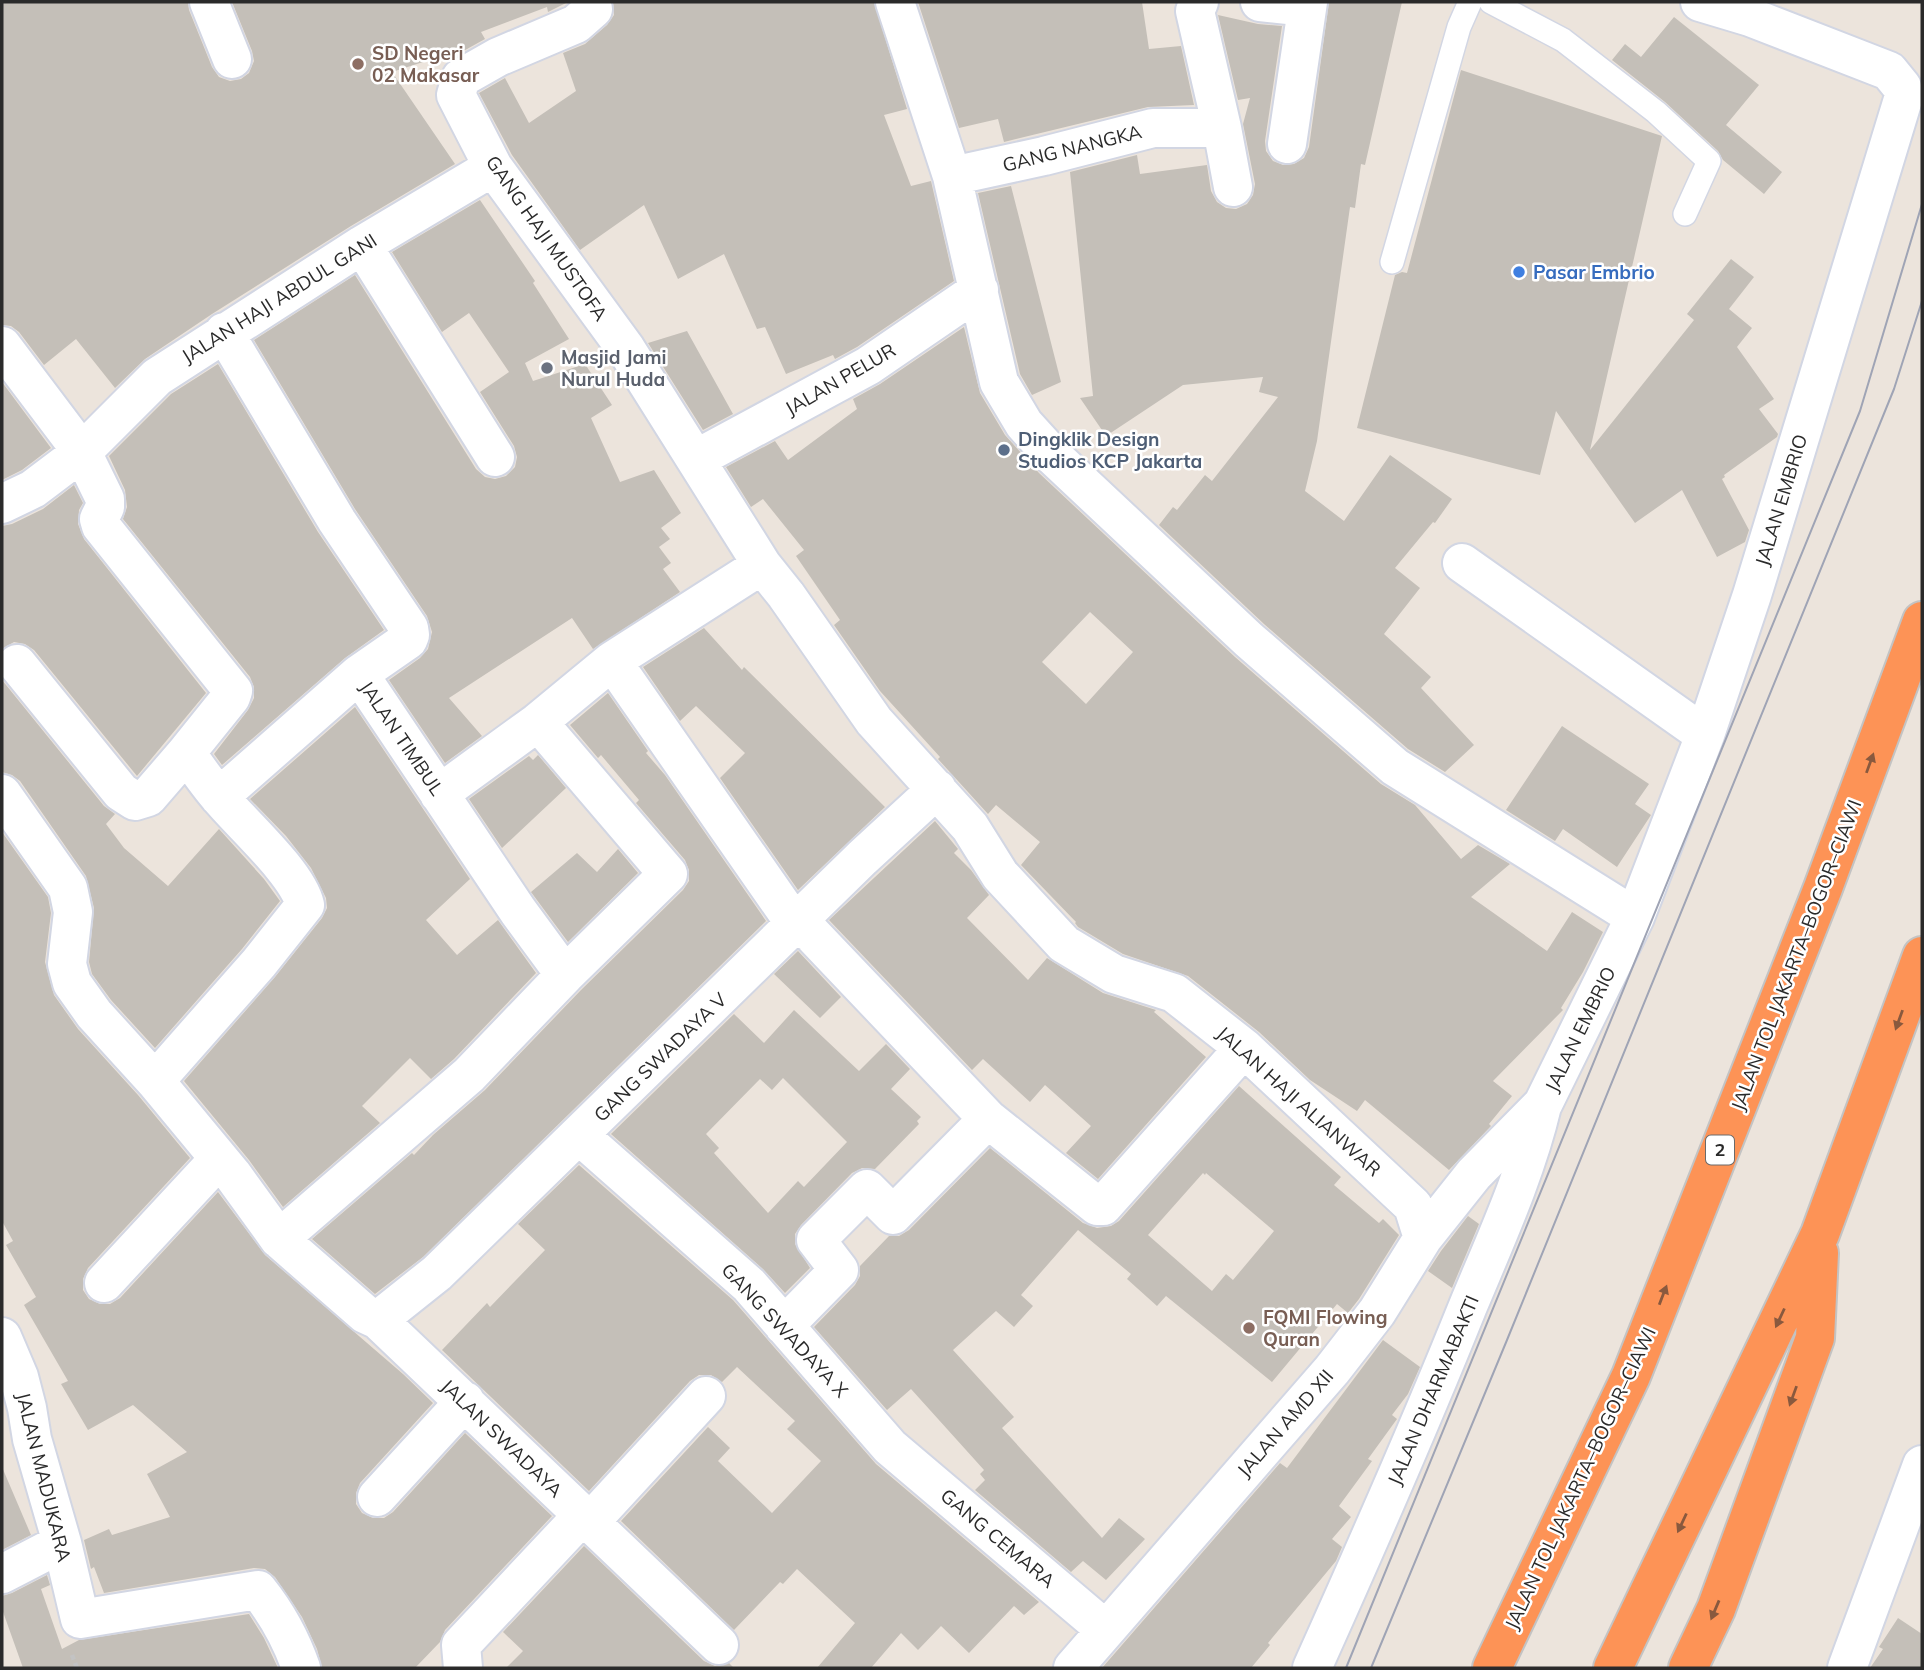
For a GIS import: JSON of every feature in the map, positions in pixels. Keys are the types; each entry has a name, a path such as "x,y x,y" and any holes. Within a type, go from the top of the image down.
{"highway":[{"name":"JALAN TOL JAKARTA–BOGOR–CIAWI","path":"1492,1668 1632,1376 1823,888 1922,621"},
{"path":"1613,1668 1820,1234 1922,956"},
{"path":"1688,1668 1716,1609 1815,1338 1820,1234"}],"street":[{"path":"209,2 232,59"},
{"name":"GANG HAJI MUSTOFA","path":"590,2 593,9 576,24 498,57 461,78 456,95 493,167 626,349 762,565 786,595"},
{"path":"895,2 953,176 999,382 1024,424 1054,457 1249,640 1395,766 1634,917"},
{"path":"1199,2 1195,10 1233,187"},
{"path":"1259,2 1307,4 1287,144"},
{"name":"JALAN EMBRIO","path":"1542,1106 1634,917 1705,735 1752,595 1904,96 1902,87 1889,71 1750,17 1700,2"},
{"name":"GANG NANGKA","path":"953,176 1153,128 1222,128"},
{"name":"JALAN HAJI ABDUL GANI","path":"2,504 33,489 82,452 157,377 362,245 493,167"},
{"path":"362,245 495,457"},
{"name":"JALAN PELUR","path":"696,459 868,366 979,290"},
{"name":"JALAN TIMBUL","path":"224,332 337,521 409,628 408,640 359,674 518,911 565,975"},
{"path":"2,346 82,452 105,499 105,507 99,519 101,526 233,691 231,697 148,797 135,801 121,792 17,664"},
{"path":"1462,564 1705,735"},
{"path":"439,794 538,722 612,661 762,565"},
{"name":"JALAN HAJI ALIANWAR","path":"786,595 874,721 970,827 1000,875 1064,944 1114,974 1174,993 1244,1048 1413,1206 1423,1237"},
{"path":"612,661 795,924 811,933 988,1119 1101,1207 1244,1048"},
{"path":"219,797 359,674"},
{"path":"279,1239 469,1076 565,975 667,874 538,722"},
{"path":"155,1081 305,905 303,895 288,874 219,797 186,753"},
{"name":"GANG SWADAYA V","path":"378,1320 437,1273 862,858 937,789"},
{"name":"JALAN SWADAYA","path":"2,794 68,888 73,912 67,964 72,983 94,1014 155,1081 219,1159 279,1239 365,1314 378,1320 719,1645"},
{"name":"JALAN AMD XII","path":"1073,1668 1332,1370 1377,1312 1423,1237 1474,1174 1542,1106"},
{"name":"JALAN DHARMABAKTI","path":"1312,1668 1426,1410 1493,1246 1536,1132 1542,1106"},
{"path":"785,1326 839,1270 816,1240 867,1189 893,1215 988,1119"},
{"name":"GANG SWADAYA X","path":"580,1136 749,1285 890,1447"},
{"path":"104,1283 219,1159"},
{"name":"JALAN MADUKARA","path":"2,1337 19,1377 32,1439 62,1543 80,1619 258,1590 289,1634 301,1668"},
{"path":"463,1668 461,1645 706,1396"},
{"path":"377,1497 465,1401"},
{"name":"GANG CEMARA","path":"890,1447 1106,1630"},
{"path":"1847,1668 1922,1465"},
{"path":"2,1574 62,1543"}],"lane":[{"path":"1392,262 1460,27 1470,2"},
{"path":"1491,2 1563,40 1656,112 1709,161 1685,214"}],"building":[{"path":"2,2 188,2 212,67 219,77 230,81 241,79 249,73 254,61 232,2 568,2 548,12 547,7 481,32 485,39 458,54 457,51 392,72 455,164 212,314 145,359 115,388 76,339 44,365 19,332 11,326 2,325"},
{"path":"613,2 874,2 907,109 884,115 911,186 931,181 954,281 857,347 835,359 833,355 786,374 765,327 757,329 724,254 678,279 644,205 580,250 512,155 479,93 505,78 529,123 576,91 563,53 585,44 607,25 614,15"},
{"path":"918,2 1142,2 1149,49 1181,46 1194,105 1148,107 1004,142 998,119 959,128"},
{"path":"1329,2 1402,2 1365,165 1361,164 1355,208 1350,207 1317,441 1305,491 1344,521 1390,455 1452,499 1435,523 1433,522 1395,568 1420,588 1384,634 1431,677 1421,688 1474,745 1445,772 1408,749 1264,624 1159,525 1173,507 1177,510 1205,475 1212,481 1278,397 1259,392 1263,377 1183,385 1106,436 1080,398 1093,396 1070,172 1137,155 1140,174 1207,165 1211,191 1217,202 1226,208 1236,209 1247,204 1253,195 1255,184 1243,124 1250,98 1238,100 1218,15 1282,26 1265,141 1266,151 1273,161 1283,165 1294,164 1304,158 1309,147"},
{"path":"1674,17 1759,85 1726,125 1782,172 1764,194 1723,160 1718,151 1665,102 1612,60 1625,44 1641,57"},
{"name":"Pasar Embrio","path":"1461,70 1662,136 1590,450 1694,320 1687,314 1731,259 1754,277 1729,309 1752,328 1737,347 1774,399 1759,409 1778,434 1722,479 1749,530 1745,542 1717,557 1682,490 1635,523 1556,411 1540,475 1357,428 1395,275 1407,273"},
{"path":"1011,186 1061,382 1032,395 1020,374 978,193"},
{"path":"480,200 535,281 533,283 569,339 525,363 533,381 585,364 612,405 591,418 620,482 654,470 681,513 661,528 670,539 659,547 671,563 663,569 680,592 593,649 572,618 449,698 482,736 445,763 389,680 428,649 432,632 427,616 355,509 254,340 355,275 476,469 485,477 495,479 506,476 515,467 517,457 514,446 480,392 509,372 469,313 442,332 392,252"},
{"path":"964,327 980,393 1005,435 1039,473 1235,657 1381,784 1415,805 1461,859 1478,845 1510,864 1471,897 1547,951 1572,912 1603,932 1561,1008 1563,1010 1493,1081 1512,1096 1489,1124 1491,1126 1449,1170 1365,1100 1357,1111 1310,1080 1259,1032 1188,976 1123,954 1078,927 1021,865 1040,842 996,805 988,814 880,691 834,625 840,620 796,556 804,550 763,499 751,507 726,467 775,441 788,460 857,409 853,399 880,384","holes":["1090,612 1133,652 1086,704 1042,662"]},
{"path":"687,331 733,414 703,430 648,343"},
{"path":"218,364 318,532 384,630 345,658 222,765 214,754 248,710 254,698 254,687 250,677 123,519 127,507 125,490 109,456 171,394"},
{"path":"2,382 51,448 22,470 2,480"},
{"path":"74,485 83,503 79,510 78,524 84,539 206,693 137,776 34,650 25,644 14,642 2,649 2,526 43,509"},
{"path":"704,628 742,670 744,667 885,807 798,890 720,778 745,753 696,706 680,721 643,667"},
{"path":"2,680 104,806 115,814 106,824 124,848 168,886 219,829 280,901 242,949 155,1048 111,1000 92,974 89,962 94,908 86,876 20,781 2,772"},
{"path":"608,693 648,751 646,753 665,775 766,921 423,1257 375,1294 312,1239 412,1153 414,1155 485,1090 689,881 685,860 636,803 639,800 601,755 598,758 570,725"},
{"path":"355,707 470,879 426,920 457,955 498,920 536,973 454,1059 431,1079 410,1058 362,1106 380,1123 283,1207 249,1160 184,1081 275,977 327,908 326,898 311,868 286,836 250,799"},
{"path":"1562,726 1649,784 1635,804 1651,815 1617,867 1563,829 1555,841 1506,810"},
{"path":"538,755 566,788 502,848 469,799 529,756 533,760"},
{"path":"935,821 958,849 954,853 971,870 989,895 967,918 1028,980 1047,958 1103,993 1156,1010 1154,1012 1206,1057 1098,1179 1066,1153 1091,1126 1045,1085 1030,1102 983,1059 972,1070 829,920"},
{"path":"2,832 48,897 51,913 45,962 54,995 78,1029 190,1158 88,1268 83,1279 83,1290 89,1299 100,1304 110,1304 120,1298 218,1192 265,1255 433,1403 360,1483 356,1504 362,1513 373,1518 384,1518 393,1512 465,1433 552,1516 445,1630 440,1642 415,1668 322,1668 317,1649 302,1617 275,1577 265,1569 254,1568 104,1593 94,1567 91,1569 84,1540 109,1529 112,1535 170,1517 147,1474 187,1452 133,1405 88,1430 61,1384 68,1381 24,1305 36,1297 6,1245 13,1241 2,1221"},
{"path":"618,849 638,873 568,942 531,892 577,853 597,872"},
{"path":"798,951 841,997 820,1018 774,974"},
{"path":"794,1010 859,1071 886,1044 910,1069 891,1089 921,1117 917,1121 919,1124 875,1169 862,1168 852,1173 801,1225 795,1234 795,1244 810,1268 785,1293 763,1269 611,1134 734,1014 764,1043","holes":["783,1078 847,1142 804,1187 798,1181 768,1213 714,1153 719,1148 706,1134 760,1079 772,1090"]},
{"path":"1239,1086 1341,1177 1334,1185 1379,1223 1383,1219 1399,1235 1348,1313 1337,1304 1272,1382 1166,1296 1157,1306 1127,1279 1131,1274 1078,1230 1021,1295 1033,1306 1014,1327 996,1311 953,1350 1014,1417 1002,1428 1102,1538 1119,1518 1145,1539 1106,1580 1083,1561 1071,1572 975,1490 985,1480 980,1474 984,1470 911,1389 887,1410 814,1327 855,1285 860,1276 860,1266 889,1236 899,1236 909,1230 990,1148 1083,1223 1097,1228 1111,1226 1119,1221","holes":["1203,1173 1206,1173 1274,1231 1233,1280 1226,1274 1212,1291 1148,1235"]},
{"path":"579,1165 733,1300 876,1464 1039,1602 1024,1615 1014,1606 969,1653 941,1626 918,1650 901,1633 871,1668 817,1668 855,1623 797,1569 783,1584 780,1582 734,1630 621,1521 708,1427 730,1448 718,1461 772,1513 821,1461 787,1429 795,1421 737,1367 722,1382 711,1375 699,1375 690,1381 589,1491 442,1350 487,1303 490,1307 545,1250 518,1224"},
{"path":"1468,1216 1479,1224 1452,1288 1428,1271"},
{"path":"1383,1340 1420,1367 1408,1394 1392,1415 1397,1419 1368,1459 1372,1461 1339,1506 1351,1517 1332,1539 1342,1547 1336,1561 1268,1643 1270,1645 1251,1668 1102,1668 1280,1463 1287,1468"},
{"path":"2,1467 31,1535 2,1550"},
{"path":"584,1546 704,1661 715,1666 729,1663 734,1668 506,1668 523,1651 503,1632"},
{"path":"47,1575 50,1585 41,1589 62,1649 79,1640 249,1614 278,1668 23,1668 2,1609 2,1596"},
{"path":"1898,1618 1922,1634 1922,1668 1870,1668 1883,1649 1879,1647"}],"tram line":[{"path":"1346,1668 1860,411 1922,204"},
{"path":"1371,1668 1894,389 1922,301"}],"place":[{"name":"SD Negeri 02 Makasar","path":"358,64"},
{"name":"Pasar Embrio","path":"1519,272"},
{"name":"Masjid Jami Nurul Huda","path":"547,368"},
{"name":"Dingklik Design Studios KCP Jakarta","path":"1004,450"},
{"name":"FQMI Flowing Quran","path":"1249,1328"}]}
